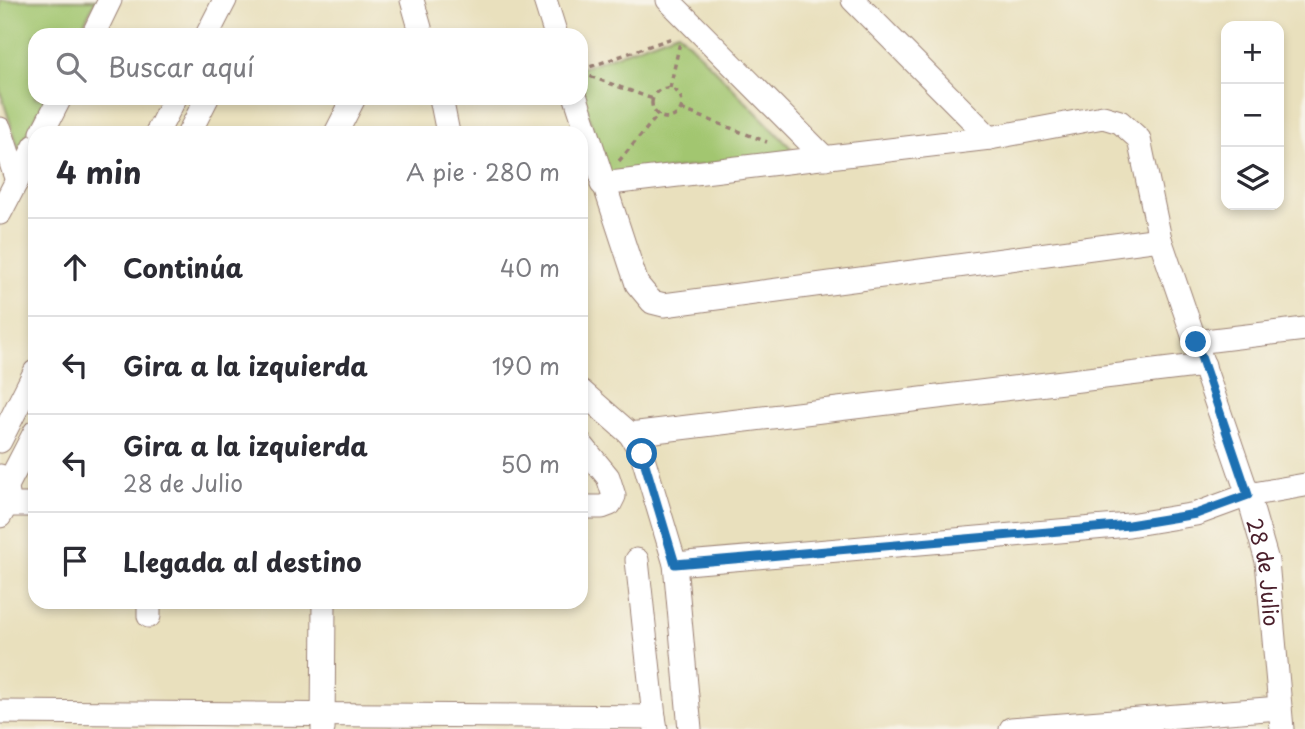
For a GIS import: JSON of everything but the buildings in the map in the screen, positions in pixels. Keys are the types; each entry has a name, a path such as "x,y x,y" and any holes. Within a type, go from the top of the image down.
{"street":[{"path":"96,28 110,0"},
{"path":"211,28 225,0"},
{"path":"412,0 420,28"},
{"path":"545,0 554,28"},
{"path":"668,0 825,158"},
{"path":"853,0 990,138"},
{"path":"46,126 56,105"},
{"path":"161,126 171,105"},
{"path":"193,126 203,105"},
{"path":"339,126 350,105"},
{"path":"442,105 447,126"},
{"path":"578,105 585,126"},
{"name":"28 de Julio","path":"990,138 1103,117 1120,122 1139,139 1160,239 1248,495 1267,561 1281,719"},
{"path":"0,129 17,181"},
{"path":"588,136 637,284 652,302 664,305 1160,239"},
{"path":"603,184 990,138"},
{"path":"0,213 28,160"},
{"path":"1196,342 1305,329"},
{"path":"630,434 1204,365"},
{"path":"0,441 28,386"},
{"path":"588,397 630,434 642,454 675,564 690,729"},
{"path":"28,446 4,496 28,503"},
{"path":"588,453 608,477 614,496 610,504 588,507"},
{"path":"675,564 1129,525 1196,514 1248,495 1305,485"},
{"path":"0,712 323,721 655,723 637,560"},
{"path":"323,721 324,609"},
{"path":"0,718 2,729"},
{"path":"1011,729 1281,719"}],"path":[{"path":"588,69 679,36 691,48"},
{"path":"670,88 681,38"},
{"path":"588,75 653,99"},
{"path":"670,88 658,91 653,99 653,107 659,114 670,117 681,109"},
{"path":"670,88 680,96 681,109"},
{"path":"681,109 770,144"},
{"path":"617,163 659,114"}],"green space":[{"path":"0,0 96,0 82,28 28,28 28,105 42,105 31,126 28,126 28,133 19,150 0,91"},
{"path":"678,32 791,148 788,155 608,177 585,105 588,105 588,65"}],"route":[{"path":"642,454 675,564 1129,525 1196,514 1248,495 1196,342"}]}
